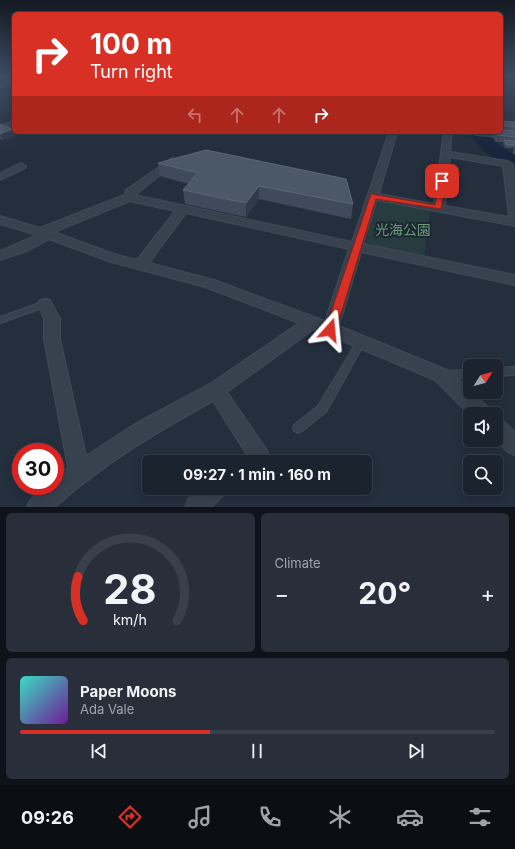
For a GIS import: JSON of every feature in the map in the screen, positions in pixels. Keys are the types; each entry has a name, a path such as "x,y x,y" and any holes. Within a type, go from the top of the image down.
{"street":[{"path":"0,129 12,125"},
{"path":"330,330 358,246 392,134"},
{"path":"439,208 448,134"},
{"path":"491,134 515,136"},
{"path":"446,154 508,164 515,217"},
{"path":"129,197 130,192 172,161"},
{"path":"0,177 21,166"},
{"path":"373,196 515,222"},
{"path":"0,256 22,248 45,233 129,197 515,280"},
{"path":"140,265 183,209"},
{"path":"0,220 45,233 113,258 209,282 312,322 441,375 475,407"},
{"path":"45,304 52,319 52,340 79,472"},
{"path":"38,507 79,472 142,430 216,390 312,322"},
{"path":"216,390 258,455"},
{"path":"503,434 515,445"},
{"path":"196,507 208,495"}],"lane":[{"path":"0,320 45,304"},
{"path":"298,428 322,409 361,342"},
{"path":"503,372 515,371"},
{"path":"441,375 463,374"}],"green space":[{"name":"光海公園","path":"381,201 430,210 424,259 369,247 365,244 377,202"}],"building":[{"path":"503,121 515,122 515,127 503,125"},
{"path":"0,124 12,129 0,134"},
{"path":"503,130 515,131 515,137 497,135 503,134"},
{"path":"504,140 515,141 515,145 507,145"},
{"path":"206,150 346,179 353,204 259,186 246,203 183,190 198,173 158,163"}],"waterway":[{"path":"478,134 494,150 515,164"}],"route":[{"path":"330,330 373,196 439,208 442,181"}]}
